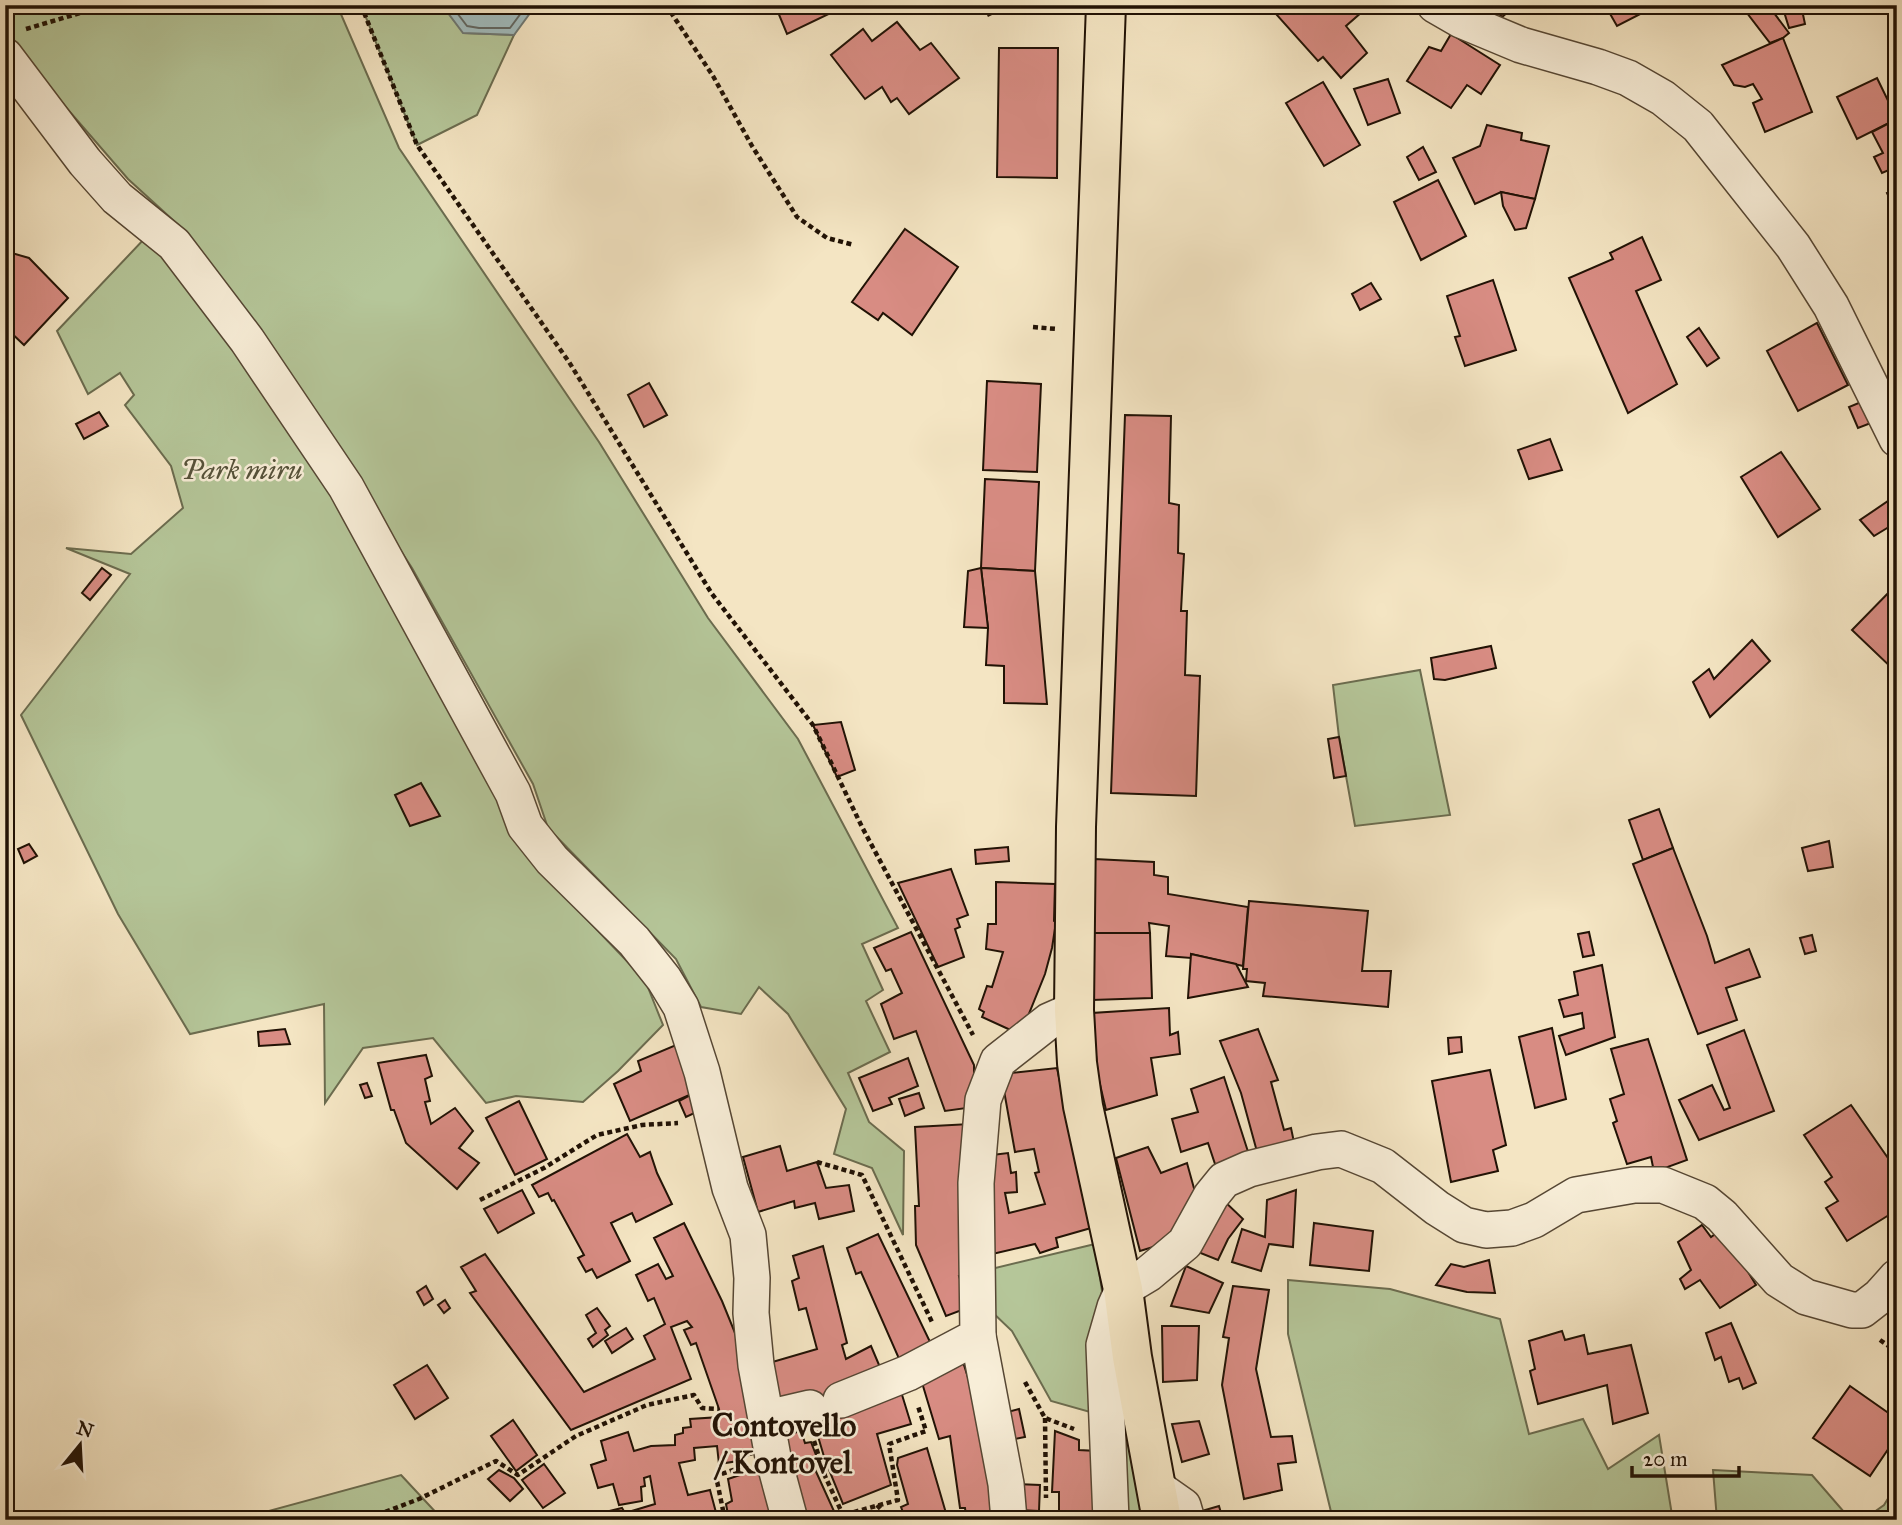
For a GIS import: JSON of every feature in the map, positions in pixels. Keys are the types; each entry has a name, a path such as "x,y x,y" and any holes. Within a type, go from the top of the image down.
{"main road":[{"path":"1106,5 1076,827 1073,1010 1083,1106 1123,1289 1132,1357 1159,1504"}],"street":[{"path":"1435,5 1461,20 1521,45 1598,66 1628,78 1663,98 1698,127 1799,256 1831,306 1897,439"},
{"path":"11,44 101,180 117,198 174,244 247,340 346,487 513,793 525,826 552,860 634,941 664,979 681,1007 702,1072 730,1188 748,1235 756,1365 773,1457 790,1520"},
{"path":"1009,1520 1006,1484 978,1336 976,1183 979,1123 983,1100 998,1060 1049,1021 1073,1010"},
{"path":"1111,1520 1104,1345 1123,1289 1148,1274 1185,1242 1211,1196 1224,1180 1249,1169 1341,1149 1383,1166 1437,1208 1464,1225 1486,1230 1512,1228 1534,1220 1576,1195 1634,1185 1663,1185 1705,1202 1722,1216 1779,1280 1806,1297 1852,1310 1862,1310 1880,1296 1897,1277"},
{"path":"767,1418 818,1406 908,1373 978,1336"},
{"path":"1159,1504 1183,1506 1187,1520"}],"path":[{"path":"11,44 107,5"},
{"path":"361,5 417,145 569,362 712,594 813,725 862,827 967,1025 974,1037 998,1060"},
{"path":"666,5 713,76 752,146 797,217 827,238 854,245"},
{"path":"985,5 990,16"},
{"path":"480,1200 544,1168 597,1135 642,1125 686,1122 711,1109"},
{"path":"817,1162 862,1175 947,1353"},
{"path":"818,1406 825,1476 844,1517 898,1500 889,1444 926,1431 908,1373"},
{"path":"1023,1378 1045,1418 1045,1507"},
{"path":"335,1520 385,1512 419,1499 496,1461 517,1475 576,1436 647,1405 694,1395 702,1408 719,1409"},
{"path":"1045,1418 1080,1431 1109,1433"},
{"path":"725,1520 716,1476 773,1457"},
{"path":"877,1505 891,1520"}],"green space":[{"path":"5,5 337,5 399,148 599,442 708,618 798,739 898,928 862,944 883,990 866,1001 890,1052 848,1073 869,1122 904,1151 903,1235 872,1168 834,1154 846,1109 788,1014 759,987 741,1014 701,1007 676,959 548,828 533,784 412,568 255,327 186,232 128,179 5,37"},
{"path":"361,5 442,5 464,33 514,35 477,115 417,145"},
{"name":"Park miru","path":"146,237 171,251 305,443 529,859 645,980 663,1025 583,1102 516,1096 486,1103 433,1038 363,1048 325,1103 324,1004 190,1034 118,914 21,715 130,574 66,548 131,554 183,508 171,466 125,405 134,395 120,373 88,394 57,331"},
{"path":"1420,670 1450,815 1355,826 1333,685"},
{"path":"1095,1244 1102,1291 1090,1347 1090,1412 1051,1401 1012,1331 990,1310 991,1269"},
{"path":"1288,1280 1390,1289 1500,1319 1529,1434 1583,1419 1608,1469 1659,1435 1672,1515 1662,1520 1333,1520 1288,1334"},
{"path":"1116,1348 1144,1520 1124,1520"},
{"path":"1713,1470 1812,1475 1851,1520 1717,1520"},
{"path":"401,1475 443,1520 242,1520 243,1518"},
{"path":"1897,1484 1897,1520 1863,1520 1884,1505"}],"water":[{"path":"442,5 536,5 514,35 463,33"}],"building":[{"path":"775,5 835,5 837,10 787,34"},
{"path":"1268,5 1370,5 1346,26 1367,53 1341,78 1323,57 1318,61"},
{"path":"1491,5 1516,5 1502,17"},
{"path":"1605,5 1648,5 1650,9 1617,26"},
{"path":"1760,5 1768,5 1789,33 1770,43 1747,13"},
{"path":"1782,5 1801,5 1805,24 1789,28"},
{"path":"897,22 920,50 931,43 959,78 909,114 897,98 891,102 882,87 865,99 831,55 863,29 872,41"},
{"path":"1451,34 1500,65 1481,94 1467,85 1451,108 1407,81 1429,47 1441,51"},
{"path":"1783,38 1812,112 1765,132 1753,103 1762,99 1753,84 1745,87 1734,85 1722,65"},
{"path":"999,48 1058,48 1057,178 997,177"},
{"path":"1877,78 1897,119 1857,139 1837,97"},
{"path":"1388,79 1400,113 1368,125 1354,89"},
{"path":"1323,82 1360,145 1324,166 1286,103"},
{"path":"1897,119 1897,185 1891,169 1882,173 1874,157 1883,153 1872,132"},
{"path":"1487,125 1522,133 1521,140 1549,146 1535,199 1501,192 1475,204 1453,158 1480,146"},
{"path":"1423,147 1436,172 1419,180 1407,157"},
{"path":"1438,180 1466,236 1421,260 1394,202"},
{"path":"1897,189 1897,214 1887,193"},
{"path":"1501,192 1535,199 1526,228 1515,230 1503,206"},
{"path":"905,229 958,267 912,335 883,313 878,320 852,302"},
{"path":"1642,237 1661,280 1636,291 1677,384 1628,413 1569,278 1613,259 1610,253"},
{"path":"5,251 29,258 68,298 24,345 5,327"},
{"path":"1493,280 1516,350 1465,366 1455,337 1460,336 1447,296"},
{"path":"1371,283 1381,299 1360,310 1352,294"},
{"path":"1817,323 1848,385 1798,411 1767,351"},
{"path":"1699,328 1719,358 1707,366 1687,337"},
{"path":"987,381 1041,384 1037,472 983,470"},
{"path":"649,383 667,415 644,427 628,395"},
{"path":"1861,402 1871,423 1858,428 1849,407"},
{"path":"99,412 108,426 84,439 76,424"},
{"path":"1125,415 1171,416 1169,503 1179,505 1178,553 1184,554 1181,611 1187,611 1185,675 1200,676 1196,796 1111,793"},
{"path":"1550,439 1562,470 1529,479 1518,450"},
{"path":"1781,452 1820,509 1778,537 1741,477"},
{"path":"985,479 1039,482 1035,571 981,568"},
{"path":"1888,501 1897,516 1897,522 1874,536 1860,520"},
{"path":"102,568 111,575 90,600 82,593"},
{"path":"981,568 1035,571 1047,704 1004,703 1004,666 986,665 988,628"},
{"path":"981,568 988,628 964,627 968,571"},
{"path":"1897,584 1897,673 1852,630"},
{"path":"1752,640 1770,661 1710,717 1693,682 1709,669 1714,679"},
{"path":"1491,646 1496,668 1445,680 1434,679 1431,658"},
{"path":"841,722 855,770 837,777 813,725"},
{"path":"1339,737 1346,776 1334,778 1328,739"},
{"path":"421,783 440,816 410,826 395,795"},
{"path":"1659,809 1673,848 1643,860 1629,820"},
{"path":"1829,841 1833,867 1808,871 1802,848"},
{"path":"29,844 37,856 24,863 18,849"},
{"path":"1008,847 1009,861 976,864 975,850"},
{"path":"1673,848 1715,963 1749,949 1760,977 1726,988 1737,1020 1698,1034 1633,864"},
{"path":"1094,859 1154,862 1154,875 1168,877 1168,894 1248,907 1243,966 1191,954 1191,958 1166,956 1169,926 1149,923 1150,933 1090,933"},
{"path":"951,869 968,915 957,919 960,927 955,929 964,957 938,967 898,883"},
{"path":"996,882 1055,884 1056,922 1052,948 1045,974 1024,1026 1017,1033 982,1017 984,1012 979,1009 987,986 992,987 1003,952 986,949 988,924 996,924"},
{"path":"1249,901 1368,911 1362,971 1391,971 1388,1007 1263,996 1265,983 1246,981 1247,969 1243,969"},
{"path":"911,932 974,1065 974,1107 945,1111 916,1031 894,1039 881,1004 902,993 891,969 886,971 874,948"},
{"path":"1589,932 1594,955 1583,957 1578,934"},
{"path":"1090,933 1150,933 1152,998 1092,1000"},
{"path":"1812,935 1816,951 1805,954 1800,938"},
{"path":"1191,954 1236,964 1248,987 1188,998"},
{"path":"1602,965 1615,1037 1566,1055 1559,1036 1584,1028 1582,1013 1564,1017 1559,1000 1578,995 1574,972"},
{"path":"1169,1008 1170,1035 1178,1032 1180,1054 1151,1058 1157,1095 1106,1110 1098,1076 1092,1013"},
{"path":"1552,1028 1566,1099 1535,1108 1519,1037"},
{"path":"285,1029 290,1044 259,1046 258,1032"},
{"path":"1258,1029 1278,1080 1271,1082 1284,1130 1291,1128 1295,1147 1259,1159 1241,1093 1220,1041"},
{"path":"1744,1030 1774,1111 1699,1140 1679,1100 1712,1085 1724,1110 1730,1108 1707,1045"},
{"path":"1461,1037 1462,1052 1449,1054 1448,1038"},
{"path":"1648,1039 1687,1160 1654,1172 1651,1157 1627,1164 1613,1123 1617,1121 1610,1099 1624,1094 1611,1049"},
{"path":"676,1045 694,1093 630,1121 614,1084 641,1071 638,1061"},
{"path":"426,1055 432,1076 425,1079 430,1101 425,1102 431,1124 455,1108 473,1131 459,1148 479,1163 457,1189 406,1143 394,1110 391,1110 378,1063"},
{"path":"908,1058 918,1086 889,1098 892,1104 873,1111 859,1078"},
{"path":"1057,1068 1091,1228 1056,1238 1058,1247 1040,1253 1035,1244 988,1255 984,1156 1008,1153 1011,1173 1016,1172 1017,1192 1005,1193 1009,1213 1045,1204 1035,1173 1039,1172 1034,1149 1015,1152 1001,1074"},
{"path":"1490,1070 1506,1145 1493,1150 1498,1171 1451,1182 1432,1081"},
{"path":"1224,1077 1251,1161 1217,1170 1208,1143 1181,1152 1172,1119 1198,1112 1191,1089"},
{"path":"367,1083 372,1096 365,1098 360,1085"},
{"path":"694,1093 701,1110 686,1117 679,1101"},
{"path":"919,1093 924,1108 905,1116 899,1099"},
{"path":"519,1101 547,1159 515,1175 486,1118"},
{"path":"1851,1105 1897,1171 1897,1210 1847,1241 1826,1208 1838,1201 1825,1182 1832,1177 1804,1135"},
{"path":"970,1124 969,1272 959,1276 970,1307 946,1316 916,1245 915,1206 919,1206 915,1127"},
{"path":"627,1134 640,1157 650,1152 672,1204 636,1222 632,1213 611,1223 630,1261 597,1278 592,1269 586,1272 578,1258 584,1255 554,1200 552,1201 548,1193 539,1197 532,1185"},
{"path":"780,1146 787,1171 817,1162 826,1188 849,1185 854,1211 819,1219 815,1203 795,1208 794,1201 758,1212 743,1157"},
{"path":"1148,1147 1161,1173 1187,1163 1200,1210 1176,1240 1140,1251 1116,1158"},
{"path":"522,1190 534,1213 498,1233 484,1209"},
{"path":"1296,1190 1293,1247 1269,1244 1261,1271 1232,1262 1242,1229 1265,1237 1267,1200"},
{"path":"1220,1197 1243,1219 1228,1239 1218,1260 1193,1250"},
{"path":"684,1223 722,1301 755,1382 763,1452 745,1456 744,1460 719,1464 717,1446 694,1448 695,1460 679,1463 688,1495 710,1490 718,1520 586,1520 585,1517 622,1508 625,1513 655,1504 650,1476 644,1478 645,1486 641,1487 642,1501 619,1505 613,1484 598,1488 591,1465 606,1460 601,1441 628,1432 634,1451 651,1446 675,1445 675,1435 683,1433 683,1428 691,1427 690,1419 720,1417 696,1343 691,1345 684,1330 692,1327 687,1321 671,1327 691,1379 571,1430 470,1293 476,1291 461,1267 485,1254 584,1392 655,1359 644,1336 665,1324 654,1298 648,1301 636,1275 658,1264 666,1279 673,1276 654,1238"},
{"path":"1314,1223 1373,1231 1369,1271 1310,1265"},
{"path":"1702,1225 1711,1237 1722,1229 1756,1285 1720,1308 1700,1280 1685,1289 1680,1279 1691,1270 1678,1242"},
{"path":"878,1234 932,1346 900,1361 861,1272 856,1274 847,1248"},
{"path":"823,1246 847,1343 842,1345 846,1359 871,1346 882,1372 899,1385 911,1424 877,1434 891,1485 843,1504 825,1460 812,1416 770,1405 762,1365 817,1349 806,1308 799,1310 792,1281 799,1278 793,1256"},
{"path":"1489,1260 1495,1293 1467,1292 1436,1285 1451,1264 1464,1267"},
{"path":"1186,1266 1223,1283 1209,1313 1171,1306"},
{"path":"426,1286 433,1299 424,1305 417,1292"},
{"path":"1233,1286 1269,1290 1256,1369 1271,1437 1292,1436 1296,1462 1278,1464 1282,1490 1244,1499 1222,1385 1229,1338 1223,1337"},
{"path":"445,1300 450,1308 444,1313 438,1305"},
{"path":"597,1308 610,1326 605,1330 608,1335 593,1347 588,1339 596,1333 586,1315"},
{"path":"1731,1323 1756,1383 1743,1389 1739,1378 1729,1382 1721,1357 1715,1360 1706,1333"},
{"path":"1162,1326 1199,1326 1197,1380 1163,1382"},
{"path":"626,1328 633,1339 612,1353 605,1341"},
{"path":"1562,1331 1565,1340 1584,1335 1588,1354 1631,1345 1648,1413 1613,1424 1607,1385 1538,1404 1530,1371 1535,1369 1529,1341"},
{"path":"963,1362 984,1427 996,1514 966,1516 965,1508 960,1508 950,1436 939,1439 920,1376"},
{"path":"427,1365 448,1398 415,1419 394,1385"},
{"path":"1850,1386 1897,1419 1897,1436 1870,1476 1813,1438"},
{"path":"1019,1409 1025,1437 1005,1441 1000,1414"},
{"path":"513,1420 537,1455 516,1471 491,1436"},
{"path":"1199,1421 1209,1454 1182,1462 1172,1424"},
{"path":"792,1423 794,1433 801,1431 805,1443 811,1442 819,1463 813,1465 838,1520 799,1520 776,1440"},
{"path":"1055,1431 1079,1440 1079,1450 1097,1451 1096,1520 1059,1520 1059,1492 1052,1492"},
{"path":"927,1448 948,1520 906,1520 901,1507 908,1504 897,1465 898,1458"},
{"path":"544,1464 565,1493 543,1508 522,1480"},
{"path":"767,1466 784,1520 729,1520 726,1504 732,1501 728,1479"},
{"path":"499,1470 514,1478 523,1489 510,1501 488,1479"},
{"path":"1015,1484 1040,1485 1039,1511 1018,1510"},
{"path":"1219,1506 1223,1520 1197,1520 1195,1513"},
{"path":"996,1514 997,1520 966,1520 966,1516"}],"district":[{"name":"Contovello / Kontovel","path":"784,1444"}]}
